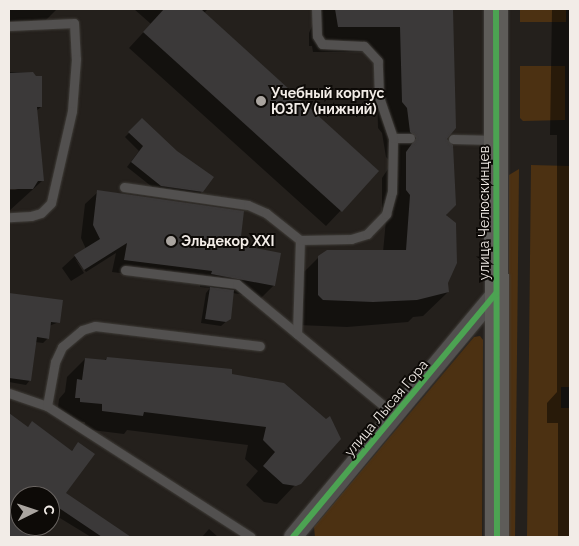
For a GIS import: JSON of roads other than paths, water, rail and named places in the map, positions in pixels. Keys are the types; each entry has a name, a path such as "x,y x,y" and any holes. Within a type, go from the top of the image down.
{"street":[{"name":"улица Челюскинцев","path":"496,9 497,537"},
{"name":"улица Лысая Гора","path":"293,537 396,416 496,293"}],"lane":[{"path":"124,187 248,205 266,213 300,240 351,239 367,234 379,224 386,214 392,192 393,138 379,97 378,62 364,46 322,44 317,36 316,9"},
{"path":"9,26 74,23 76,59 72,111 50,203 31,216 9,217"},
{"path":"393,138 410,138"},
{"path":"453,139 496,140"},
{"path":"297,334 300,240"},
{"path":"125,270 237,284 396,416"},
{"path":"47,406 55,362 62,347 77,332 95,326 260,346"},
{"path":"9,393 47,406 251,537"}],"place":[{"name":"Учебный корпус ЮЗГУ (нижний)","path":"261,101"},
{"name":"Эльдекор XXI","path":"171,241"}]}
